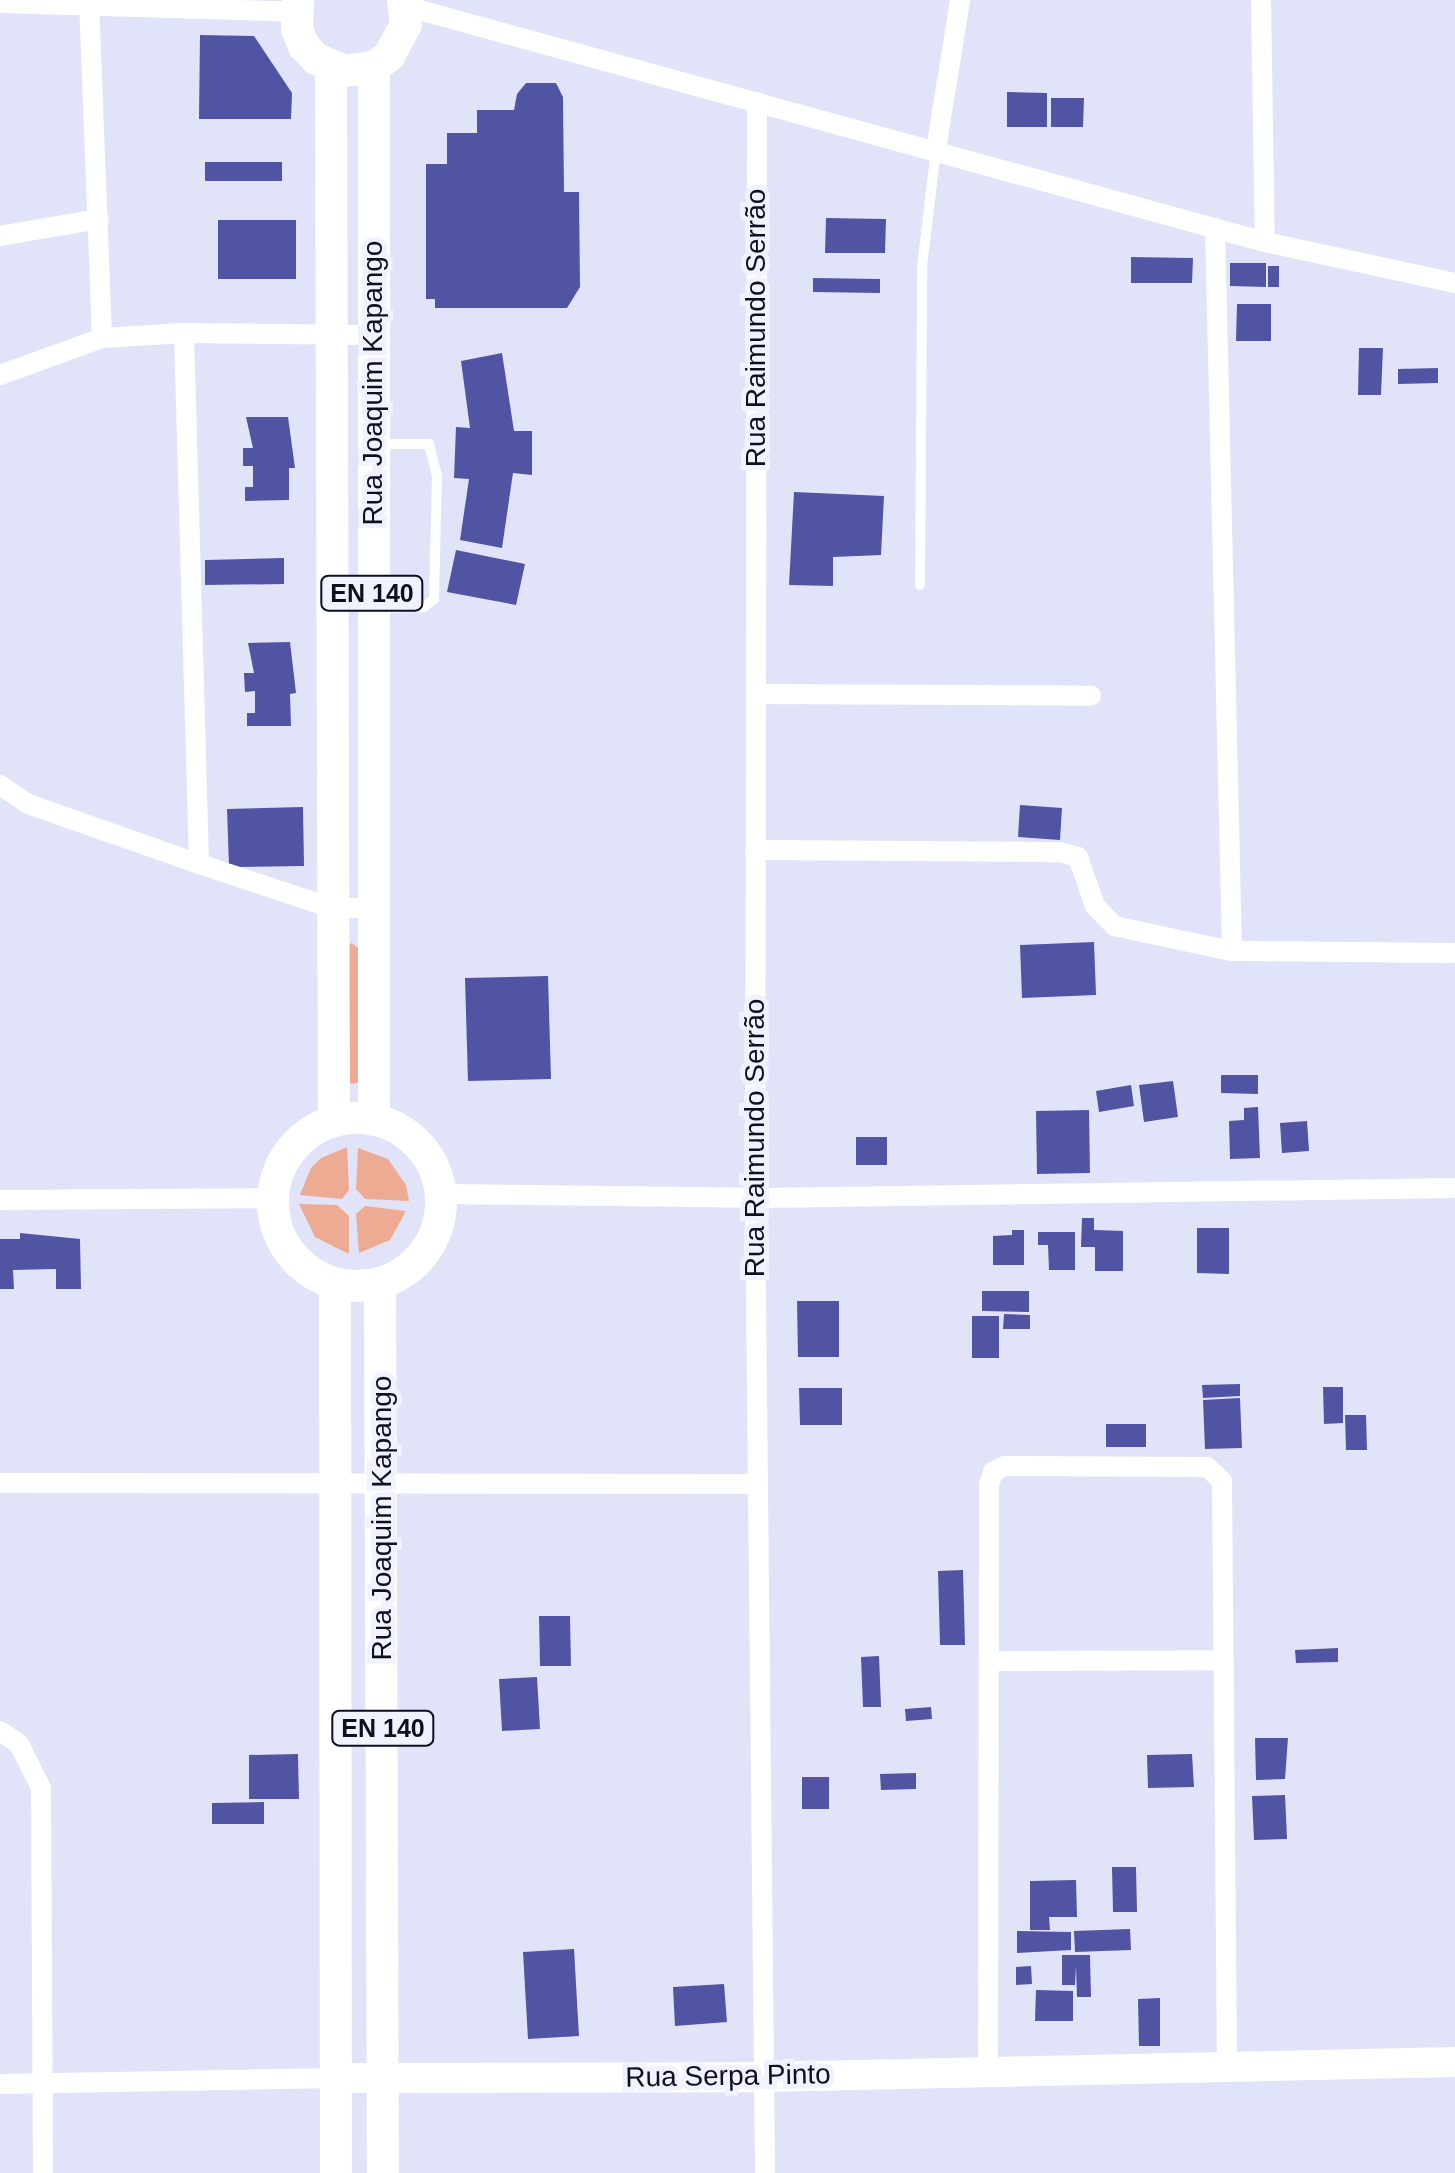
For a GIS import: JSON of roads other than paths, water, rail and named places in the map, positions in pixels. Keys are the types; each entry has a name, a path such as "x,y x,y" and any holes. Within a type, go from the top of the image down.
{"main road":[{"path":"297,6 304,46 331,68 360,71 374,66 400,42 404,3"},
{"name":"Rua Joaquim Kapango","path":"374,66 374,1120"},
{"name":"Rua Joaquim Kapango","path":"331,68 334,1121"},
{"path":"332,629 372,619"},
{"path":"374,1120 400,1129 420,1146 435,1168 442,1194 440,1223 427,1250 406,1271 380,1284 335,1284 309,1272 288,1252 275,1226 272,1198 278,1172 290,1149 310,1132 334,1121 374,1120"},
{"name":"Rua Joaquim Kapango","path":"335,1284 336,2173"},
{"name":"Rua Joaquim Kapango","path":"380,1284 382,2173"},
{"path":"335,1774 384,1774"}],"street":[{"path":"936,149 960,0"},
{"path":"1261,0 1265,242"},
{"path":"2,5 89,2 297,6"},
{"path":"89,2 102,338"},
{"path":"404,3 1265,242 1455,284"},
{"name":"Rua Raimundo Serrão","path":"757,102 755,1198 765,2173"},
{"path":"0,236 99,218"},
{"path":"1215,228 1232,951"},
{"path":"0,375 102,338 184,333 374,336"},
{"path":"184,333 199,864"},
{"path":"756,694 1091,696"},
{"path":"0,785 28,804 332,908 374,908"},
{"path":"754,850 1060,852 1078,857 1095,906 1114,926 1232,951 1455,953"},
{"path":"442,1194 755,1198 1455,1188"},
{"path":"0,1200 272,1198"},
{"path":"988,2069 989,1485 993,1472 1004,1466 1207,1467 1217,1472 1222,1481 1227,2063"},
{"path":"0,1482 758,1484"},
{"path":"990,1661 1221,1660"},
{"path":"0,1731 19,1744 41,1788 43,2173"},
{"name":"Rua Serpa Pinto","path":"0,2084 764,2077 1227,2063 1455,2062"}],"lane":[{"path":"920,585 922,266 936,149"},
{"path":"372,444 429,444 437,475 434,598 424,607 372,619"}]}
